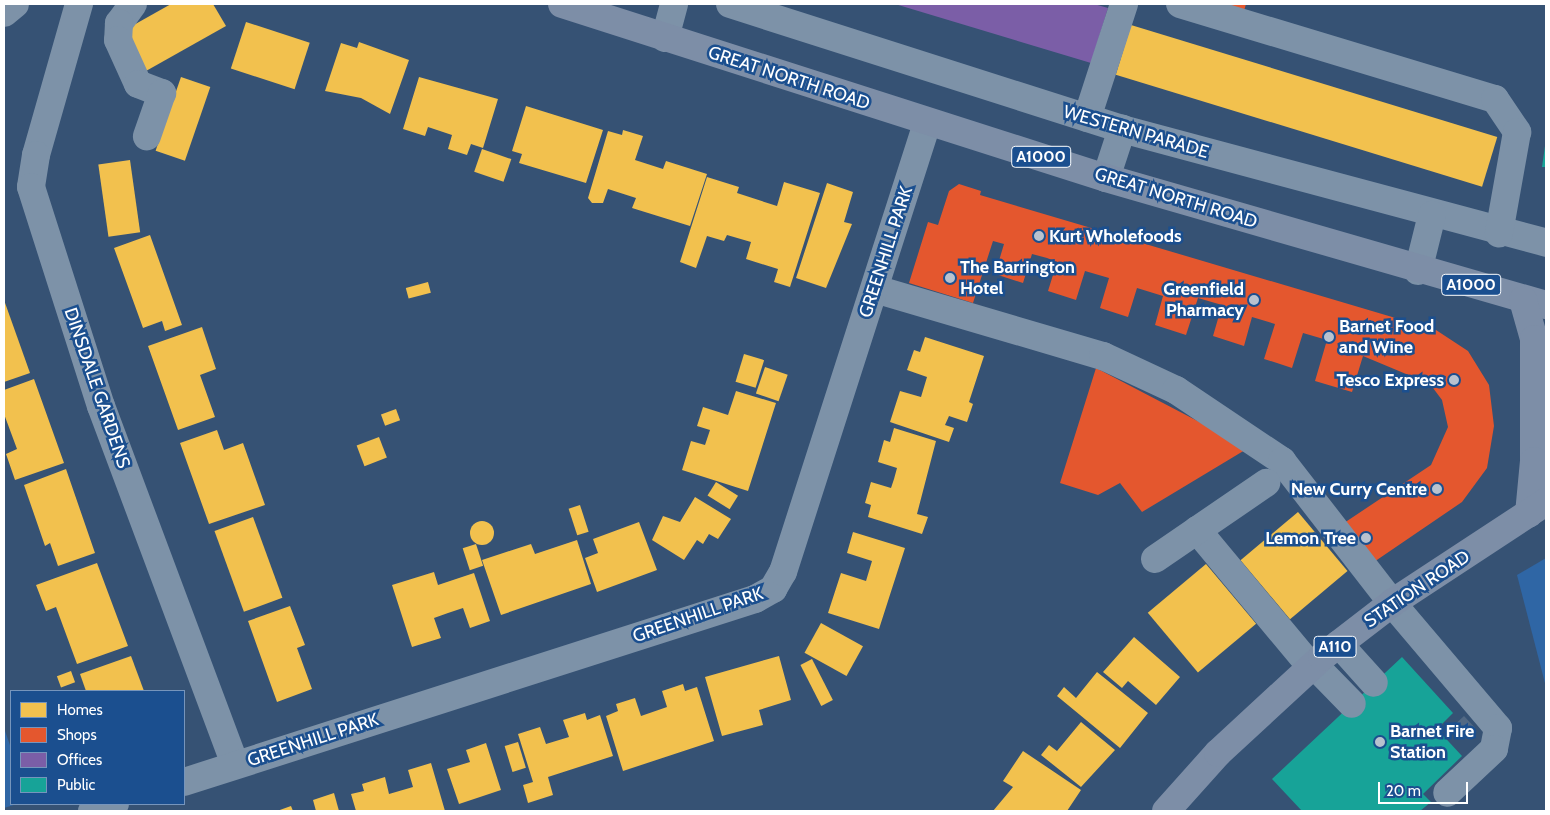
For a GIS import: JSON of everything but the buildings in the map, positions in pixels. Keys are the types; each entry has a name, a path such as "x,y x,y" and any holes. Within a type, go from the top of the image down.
{"main road":[{"name":"A1000","path":"562,4 665,38"},
{"name":"GREAT NORTH ROAD","path":"665,38 1106,178 1418,271 1535,303"},
{"name":"A110","path":"1535,303 1534,460 1538,508"},
{"name":"STATION ROAD","path":"1166,811 1218,753 1312,666 1339,644 1392,603 1538,508"}],"street":[{"path":"4,13 15,4"},
{"name":"DINSDALE GARDENS","path":"79,4 36,156 31,187 101,406 235,765"},
{"path":"134,4 119,23 118,40 138,84 162,93 147,136"},
{"path":"665,38 674,4"},
{"name":"WESTERN PARADE","path":"730,4 1122,129 1432,215 1546,243"},
{"path":"1087,118 1124,4"},
{"path":"1180,4 1495,99 1517,132 1499,233"},
{"name":"GREENHILL PARK","path":"185,782 755,599 773,588 783,572 928,123"},
{"path":"1106,178 1122,129"},
{"path":"1418,271 1432,215"},
{"path":"874,289 1104,356 1176,390 1282,461 1392,603 1498,728 1494,749 1447,793"},
{"path":"1155,559 1266,484"},
{"path":"1197,530 1312,666 1352,704"},
{"path":"1339,644 1374,683"},
{"path":"92,811 112,805"}],"shaded area":[{"path":"1546,558 1546,687 1517,575"},
{"path":"4,728 10,745 10,805 14,805 4,808"}],"place":[{"name":"Kurt Wholefoods","path":"1039,236"},
{"name":"The Barrington Hotel","path":"950,278"},
{"name":"Greenfield Pharmacy","path":"1254,300"},
{"name":"Barnet Food and Wine","path":"1329,337"},
{"name":"Tesco Express","path":"1454,380"},
{"name":"New Curry Centre","path":"1437,489"},
{"name":"Lemon Tree","path":"1366,538"},
{"name":"Barnet Fire Station","path":"1380,742"}]}
